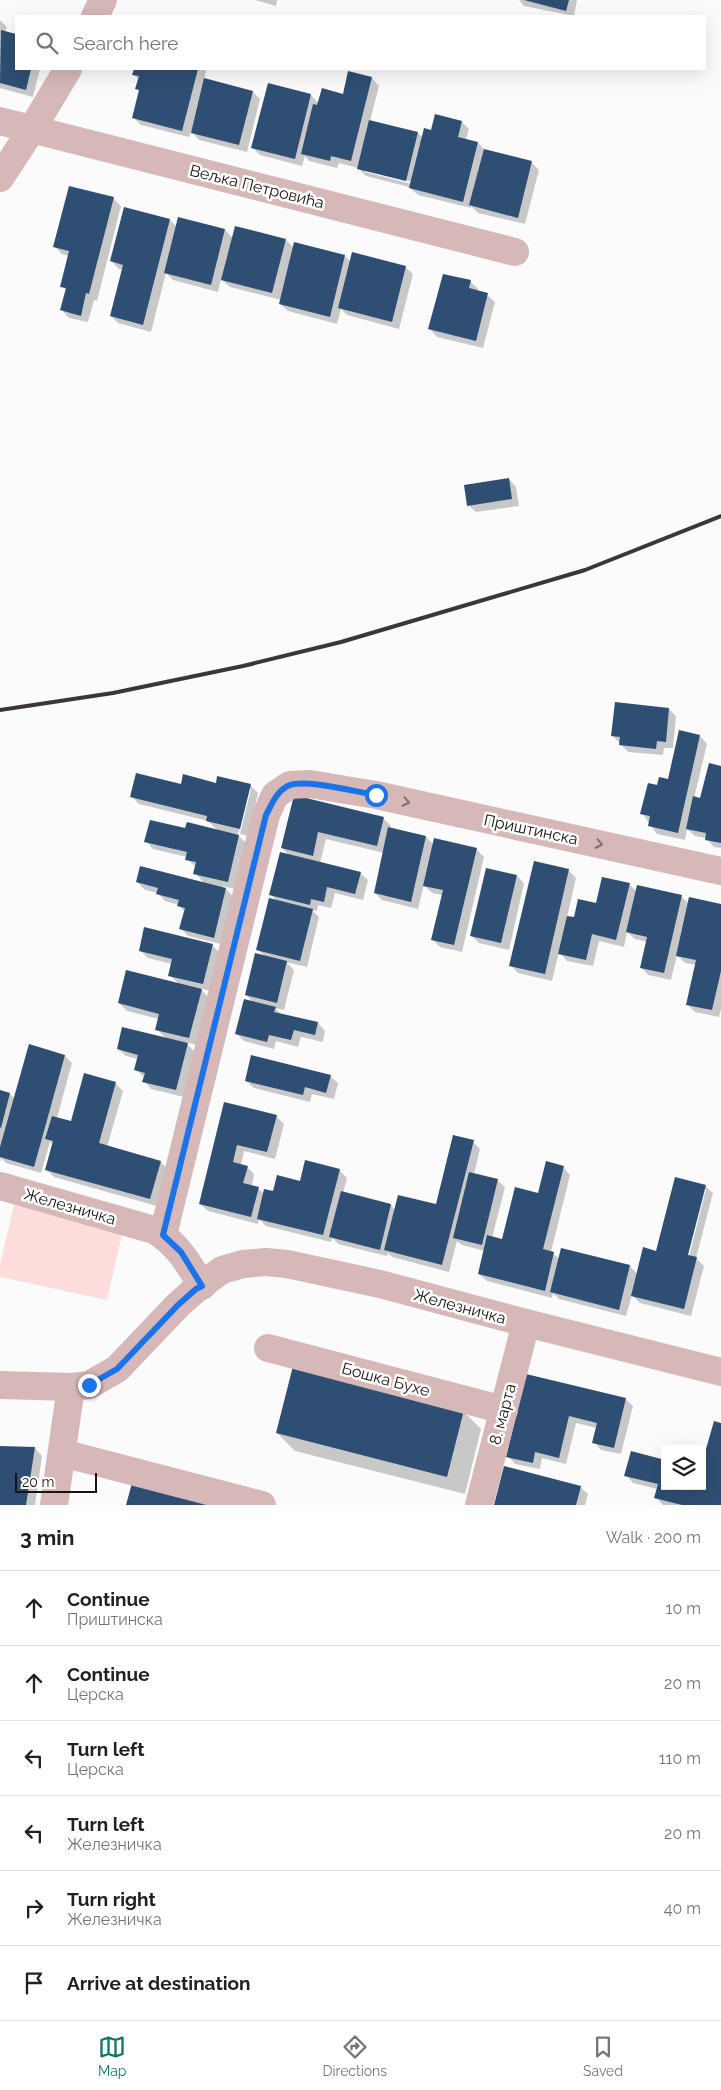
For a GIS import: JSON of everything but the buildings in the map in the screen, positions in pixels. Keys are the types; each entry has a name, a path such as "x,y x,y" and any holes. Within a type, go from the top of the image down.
{"street":[{"path":"96,15 103,0"},
{"path":"0,178 67,70"},
{"name":"Вељка Петровића","path":"0,121 515,252"},
{"name":"Приштинска","path":"163,1235 266,815 275,796 290,785 310,784 341,789 721,871"},
{"name":"Железничка","path":"0,1186 154,1230 163,1235 181,1252 202,1286"},
{"name":"Железничка","path":"0,1385 71,1387 89,1385 117,1369 178,1305 222,1270 243,1264 266,1262 287,1264 380,1284 721,1372"},
{"name":"8. марта","path":"478,1505 526,1323"},
{"name":"Бошка Бухе","path":"268,1348 504,1410"},
{"path":"54,1505 71,1387"},
{"path":"62,1453 262,1505"}],"shaded area":[{"path":"14,1205 123,1230 107,1300 0,1277 0,1265"}],"railway":[{"path":"0,710 113,693 243,666 341,642 585,570 721,516"}],"route":[{"path":"89,1385 117,1369 178,1305 202,1286 181,1252 163,1235 266,815 275,796 290,785 310,784 376,795"}]}
